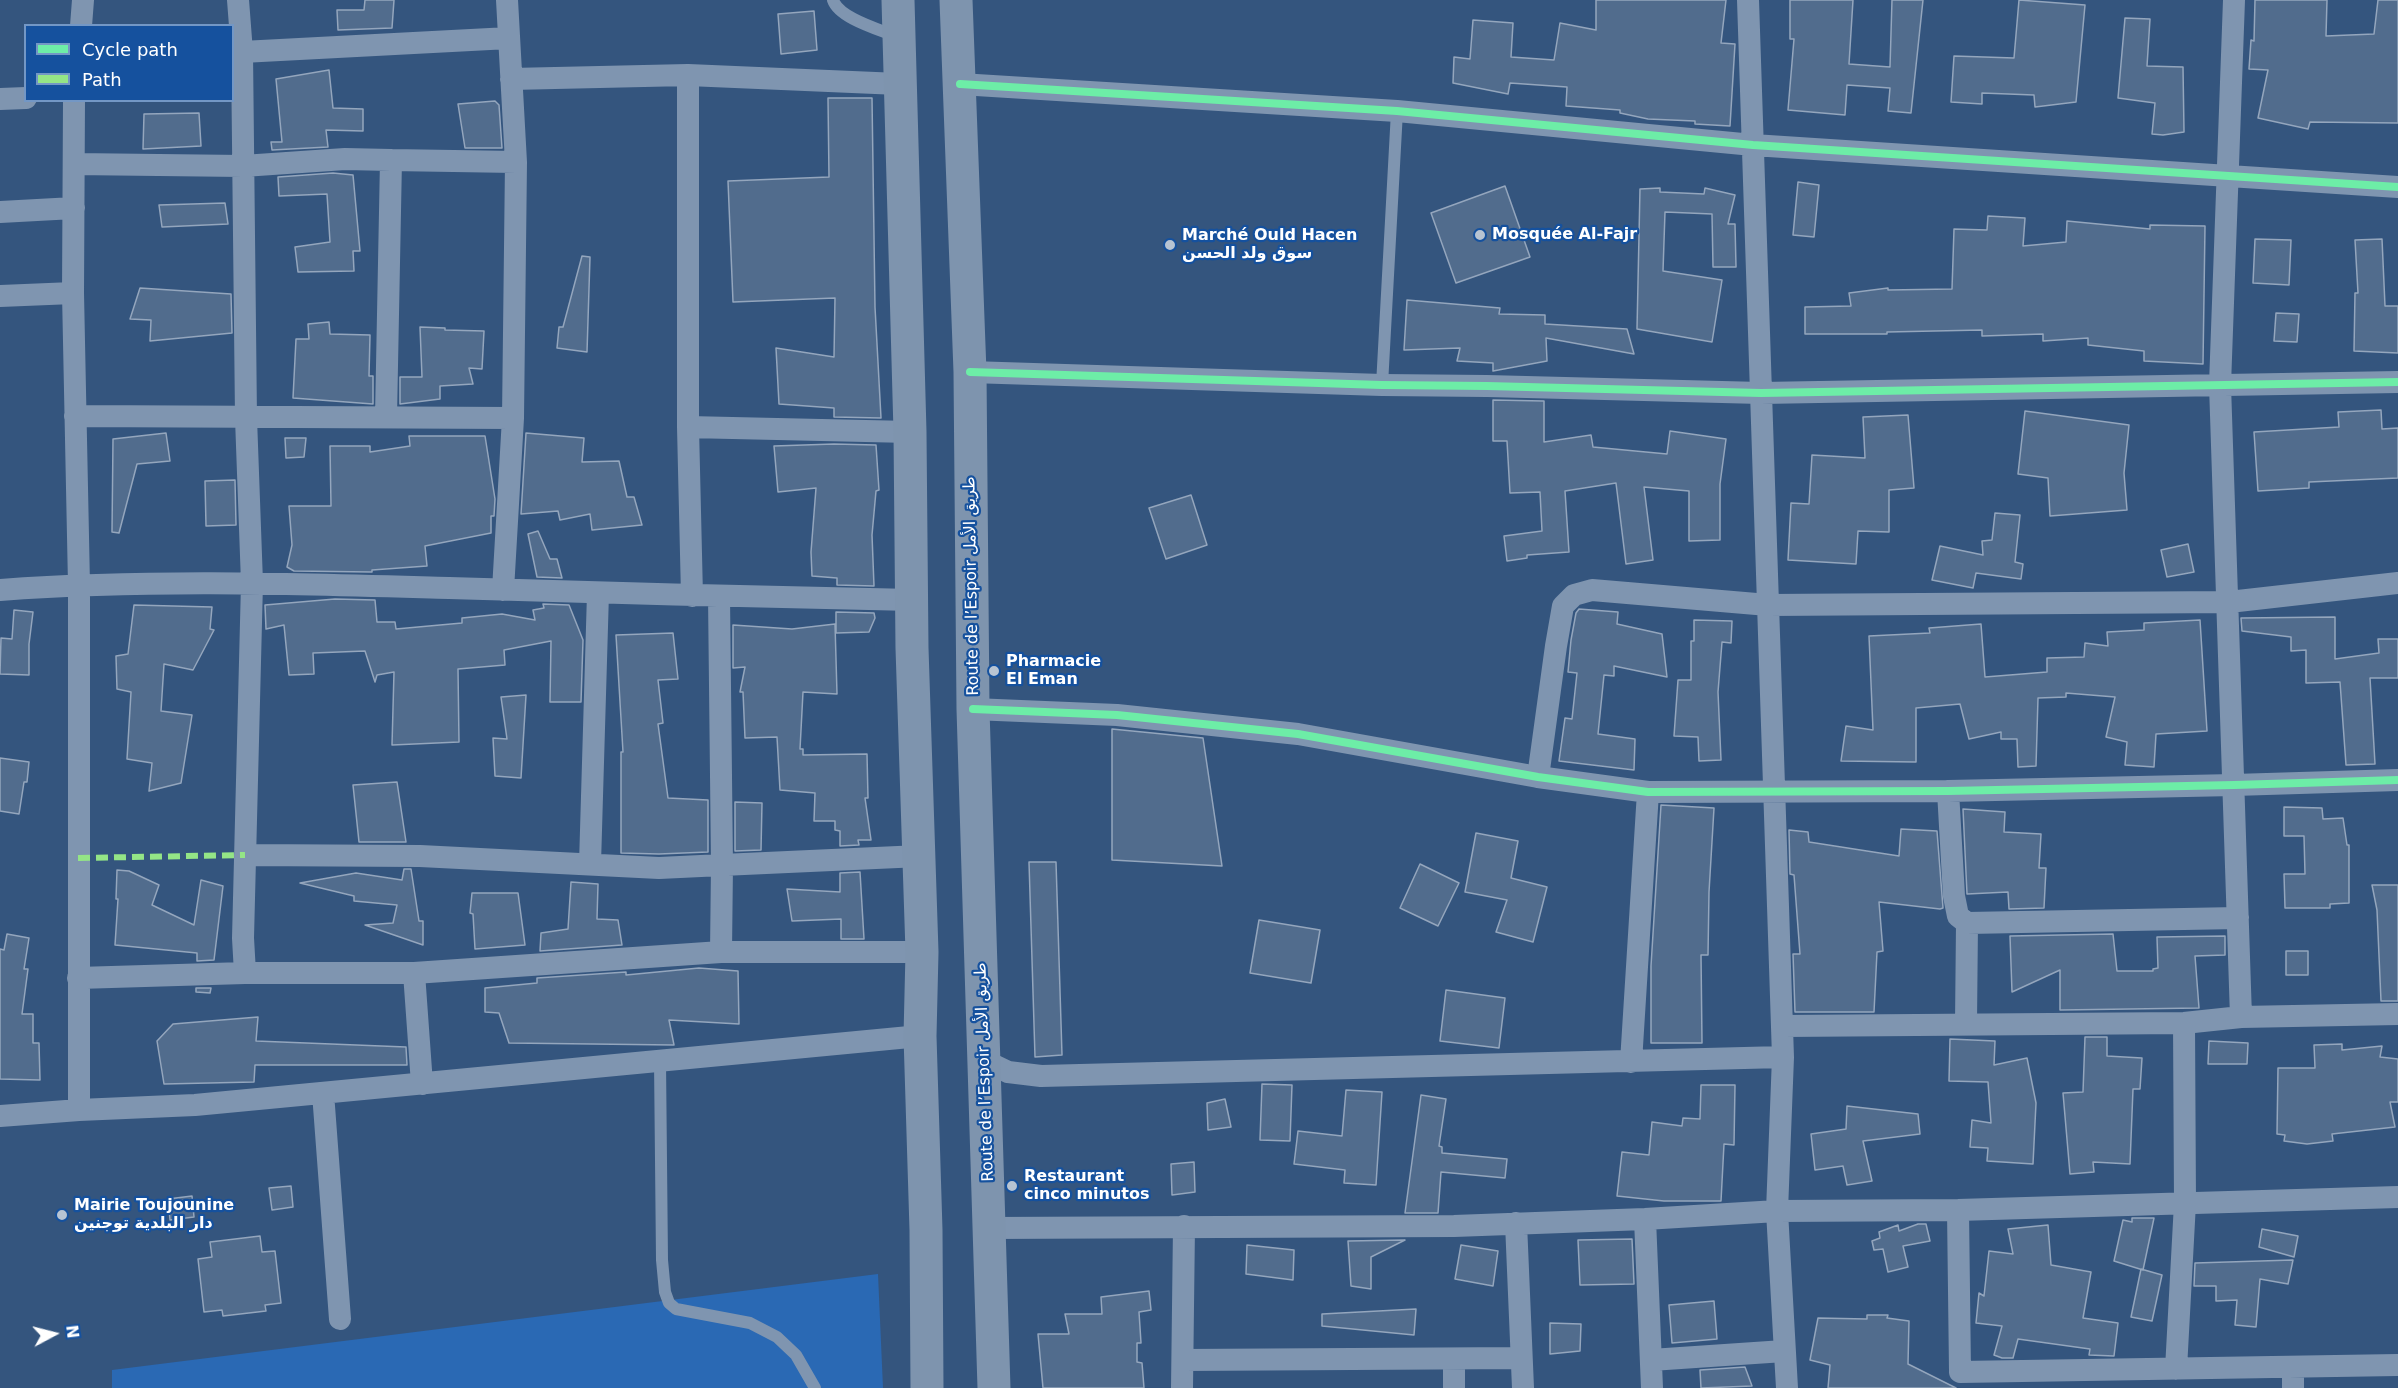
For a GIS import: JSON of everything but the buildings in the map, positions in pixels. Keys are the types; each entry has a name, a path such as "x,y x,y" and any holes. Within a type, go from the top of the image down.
{"highway":[{"path":"898,0 920,856 922,952 920,1036 927,1388"},
{"name":"Route de l’Espoir طريق الأمل","path":"956,0 970,372 973,709 994,1388"}],"street":[{"path":"81,24 83,0"},
{"path":"238,0 242,52 246,418 252,583 243,938 245,973"},
{"path":"503,590 513,418 516,162 507,0"},
{"path":"1748,0 1784,1057 1778,1211 1787,1388"},
{"path":"2234,0 2220,385 2241,1017"},
{"path":"242,52 509,38"},
{"path":"512,79 688,75 899,84"},
{"path":"688,75 688,427 692,596"},
{"path":"960,84 1397,111 1753,145 2398,187"},
{"path":"0,99 24,98"},
{"path":"74,102 75,416 79,585 79,1110"},
{"path":"75,164 243,166 345,159 516,162"},
{"path":"386,417 391,160"},
{"path":"0,212 74,208"},
{"path":"0,296 74,292"},
{"path":"970,372 1382,386 1487,386 1761,393 2398,382"},
{"path":"75,416 513,418"},
{"path":"688,427 910,432"},
{"path":"0,590 79,585 252,583 912,600"},
{"path":"1538,777 1563,606 1574,595 1592,590 1768,605 2229,602 2398,583"},
{"path":"590,864 598,593"},
{"path":"719,596 721,952"},
{"path":"973,709 1117,715 1298,734 1538,777 1648,792 1948,791 2398,780"},
{"path":"1948,791 1954,896 1958,916 1967,923 2238,918"},
{"path":"1630,1062 1648,792"},
{"path":"245,855 420,856 659,868 920,856"},
{"path":"1966,1023 1967,923"},
{"path":"78,978 245,973 414,973 721,952 922,952"},
{"path":"414,973 422,1084"},
{"path":"1783,1026 2184,1023 2241,1017 2398,1014"},
{"path":"2176,1369 2185,1203 2184,1023"},
{"path":"0,1116 79,1110 195,1106 920,1036"},
{"path":"985,1061 1008,1072 1041,1076 1784,1057"},
{"path":"323,1093 340,1319"},
{"path":"989,1228 1454,1226 1645,1219 1778,1211 1958,1210 2398,1197"},
{"path":"1958,1210 1960,1380 2176,1369 2293,1377 2398,1365"},
{"path":"1645,1219 1652,1388"},
{"path":"1516,1223 1523,1388"},
{"path":"1182,1388 1184,1226"},
{"path":"1651,1360 1784,1351"},
{"path":"1183,1360 1521,1358"},
{"path":"1454,1359 1454,1388"}],"lane":[{"path":"833,0 835,7 847,16 899,38"},
{"path":"1382,386 1397,111"},
{"path":"660,1061 662,1260 665,1292 669,1303 681,1310 750,1323 777,1337 796,1355 815,1388"}],"shaded area":[{"path":"878,1274 883,1388 112,1388 112,1370"}],"marked path":[{"path":"78,858 245,855"}],"cycle path":[{"path":"960,84 1397,111 1753,145 2398,187"},
{"path":"970,372 1382,385 1761,393 2398,382"},
{"path":"973,709 1117,715 1298,734 1538,777 1648,792 1948,791 2398,780"}],"place":[{"name":"Mosquée Al-Fajr","path":"1480,235"},
{"name":"Marché Ould Hacen سوق ولد الحسن","path":"1170,245"},
{"name":"Pharmacie El Eman","path":"994,671"},
{"name":"Restaurant cinco minutos","path":"1012,1186"},
{"name":"Mairie Toujounine دار البلدية توجنين","path":"62,1215"}]}
